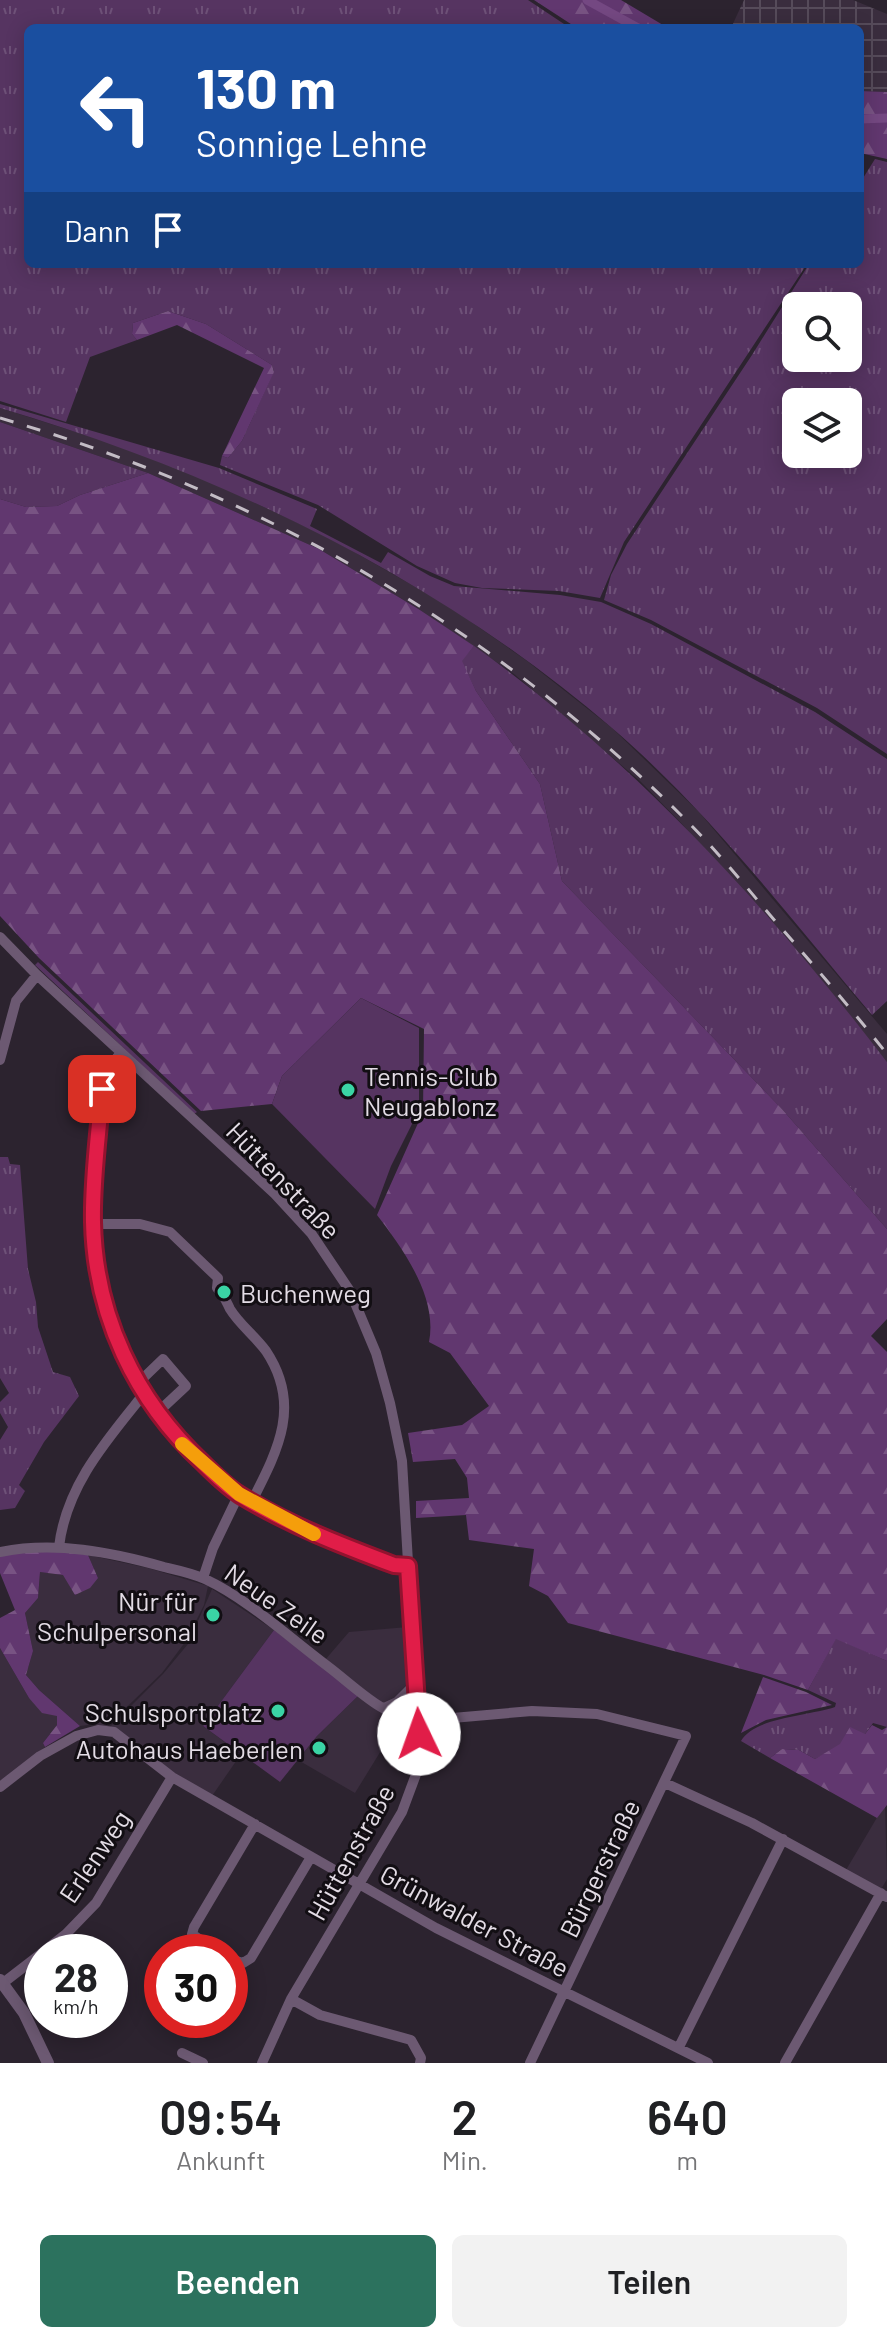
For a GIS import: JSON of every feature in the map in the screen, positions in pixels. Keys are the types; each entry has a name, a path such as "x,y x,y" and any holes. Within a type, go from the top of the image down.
{"street":[{"name":"Hüttenstraße","path":"0,937 291,1211 327,1253 350,1291 371,1339 391,1406 402,1461 418,1765 402,1812 291,1999 262,2063"},
{"path":"0,1060 16,1001 37,975"},
{"path":"121,1053 106,1072 102,1089 93,1224 97,1272 107,1313 143,1395 180,1442 239,1494 307,1532 394,1565 408,1566"},
{"path":"93,1224 140,1224 170,1232 218,1278 217,1288 227,1299 230,1309 266,1352 281,1382 286,1413 278,1450 252,1501"},
{"path":"137,1384 163,1359 186,1386 157,1413"},
{"path":"59,1547 61,1525 76,1486 143,1395"},
{"path":"203,1578 213,1548 239,1494"},
{"name":"Neue Zeile","path":"0,1552 59,1547 125,1557 203,1578 254,1611 384,1708 402,1719 418,1721"},
{"path":"384,1708 397,1702 416,1683"},
{"name":"Bürgerstraße","path":"418,1721 532,1711 597,1714 686,1736 530,2063"},
{"name":"Grünwalder Straße","path":"0,1787 40,1756 76,1736 105,1730 114,1732 172,1777 436,1928 708,2063"},
{"name":"Erlenweg","path":"66,1934 96,1903 172,1777"},
{"path":"665,1783 783,1839 884,1895 785,2063"},
{"path":"192,1934 255,1824"},
{"path":"679,2047 783,1839"},
{"path":"248,1960 311,1857"},
{"name":"Erlenweg","path":"1,1982 24,1966"},
{"path":"1,1982 24,2013 48,2063"},
{"path":"291,1999 320,2015 411,2040 421,2058 420,2063"},
{"path":"182,2053 203,2063"}],"shaded area":[{"path":"744,0 853,0 887,14 887,92 864,91 864,24 733,24"},
{"path":"0,408 130,449 202,478 328,537 447,605 527,661 612,728 699,812 887,1034 887,1062 737,884 683,825 640,781 514,674 420,610 319,549 148,473 0,422"},
{"path":"88,1555 148,1568 208,1586 204,1605 186,1641 162,1673 105,1728 95,1724 80,1726 26,1675 33,1651 25,1613 38,1598 40,1572 98,1578"},
{"path":"212,1589 274,1630 203,1726 241,1754 212,1796 175,1775 109,1728 188,1644"},
{"path":"408,1627 411,1680 394,1698 383,1704 325,1660 349,1632"},
{"path":"0,1648 29,1698 57,1715 57,1725 43,1743 45,1747 0,1782"},
{"path":"359,1695 398,1723 355,1793 298,1760 317,1736"},
{"path":"885,1804 887,1879 880,1891 846,1870"}],"green space":[{"path":"0,0 528,0 564,24 24,24 24,268 804,268 789,292 782,292 782,302 624,542 600,598 559,591 482,588 455,583 417,566 318,505 220,465 222,456 228,458 242,441 274,371 272,365 206,324 168,311 133,323 132,334 137,340 90,357 66,422 0,401"},
{"path":"534,0 621,0 661,24 571,24"},
{"path":"864,91 887,92 887,159 864,154"},
{"path":"875,159 887,162 887,754 817,708 651,620 604,600 611,575 627,544 782,307 782,372 862,372 862,292 791,292 806,268 864,268 864,177"},
{"path":"168,311 206,324 272,365 274,372 242,441 228,458 222,456 264,368 177,325 137,340 132,334 133,323"},
{"path":"0,404 219,468 317,509 310,526 381,563 388,552 454,586 560,595 601,602 651,624 815,712 887,759 887,1001 872,1015 748,866 648,760 544,673 473,623 399,577 245,498 83,434 0,408"},
{"path":"0,422 148,473 80,495 57,506 26,507 0,499"},
{"path":"148,473 319,549 474,646 462,661 476,691 540,784 562,881 782,1109 887,1229 887,1319 871,1336 887,1352 887,1661 836,1639 808,1690 764,1675 568,1623 548,1596 529,1586 534,1549 469,1540 466,1515 416,1518 416,1501 469,1498 467,1478 455,1459 413,1462 408,1433 462,1425 489,1406 450,1353 429,1342 428,1308 423,1291 407,1258 377,1215 423,1112 424,1029 361,998 282,1076 272,1104 201,1111 39,958 0,916 0,499 26,507 57,506 80,495"},
{"path":"474,646 589,737 696,839 795,948 887,1062 887,1229 782,1109 562,881 540,784 476,691 461,661"},
{"path":"38,962 197,1112 194,1114 35,965"},
{"name":"Tennis-Club Neugablonz","path":"361,998 419,1028 419,1110 391,1166 375,1209 272,1104 282,1076"},
{"path":"0,1157 8,1157 10,1164 20,1165 28,1269 38,1327 53,1372 70,1377 79,1396 44,1442 19,1485 25,1491 15,1508 0,1510 0,1440 8,1427 0,1413 0,1402 9,1393 0,1378"},
{"path":"59,1550 88,1555 98,1578 90,1588 75,1595 63,1575 40,1572 38,1598 25,1613 33,1651 26,1675 80,1726 45,1747 43,1743 57,1725 57,1716 42,1713 29,1698 0,1648 0,1618 15,1610 0,1573 0,1556"},
{"name":"Schulsportplatz","path":"274,1630 359,1695 317,1736 280,1782 203,1726"},
{"path":"836,1638 887,1661 887,1727 873,1723 865,1734 815,1759 799,1750 782,1749 770,1758 741,1741 748,1733 770,1722 835,1707 836,1703 808,1690"},
{"path":"763,1677 832,1705 766,1720 741,1733"},
{"path":"872,1725 882,1730 887,1727 887,1805 877,1818 770,1758 782,1749 799,1750 815,1759 840,1744 850,1727 865,1734"}],"waterway":[{"path":"587,0 631,24"},
{"path":"864,119 887,118"}],"railway":[{"path":"0,418 97,449 191,486 282,528 369,575 453,628 534,686 611,750 686,820 887,1054"}],"slow traffic":[{"path":"182,1444 239,1494 314,1534"}],"place":[{"name":"Tennis-Club Neugablonz","path":"348,1090"},
{"name":"Buchenweg","path":"224,1292"},
{"name":"Nür für Schulpersonal","path":"213,1615"},
{"name":"Schulsportplatz","path":"278,1711"},
{"name":"Autohaus Haeberlen","path":"319,1748"}],"route":[{"path":"102,1089 94,1182 97,1272 107,1313 137,1384 180,1442 239,1494 307,1532 394,1565 408,1566 419,1734"}]}
